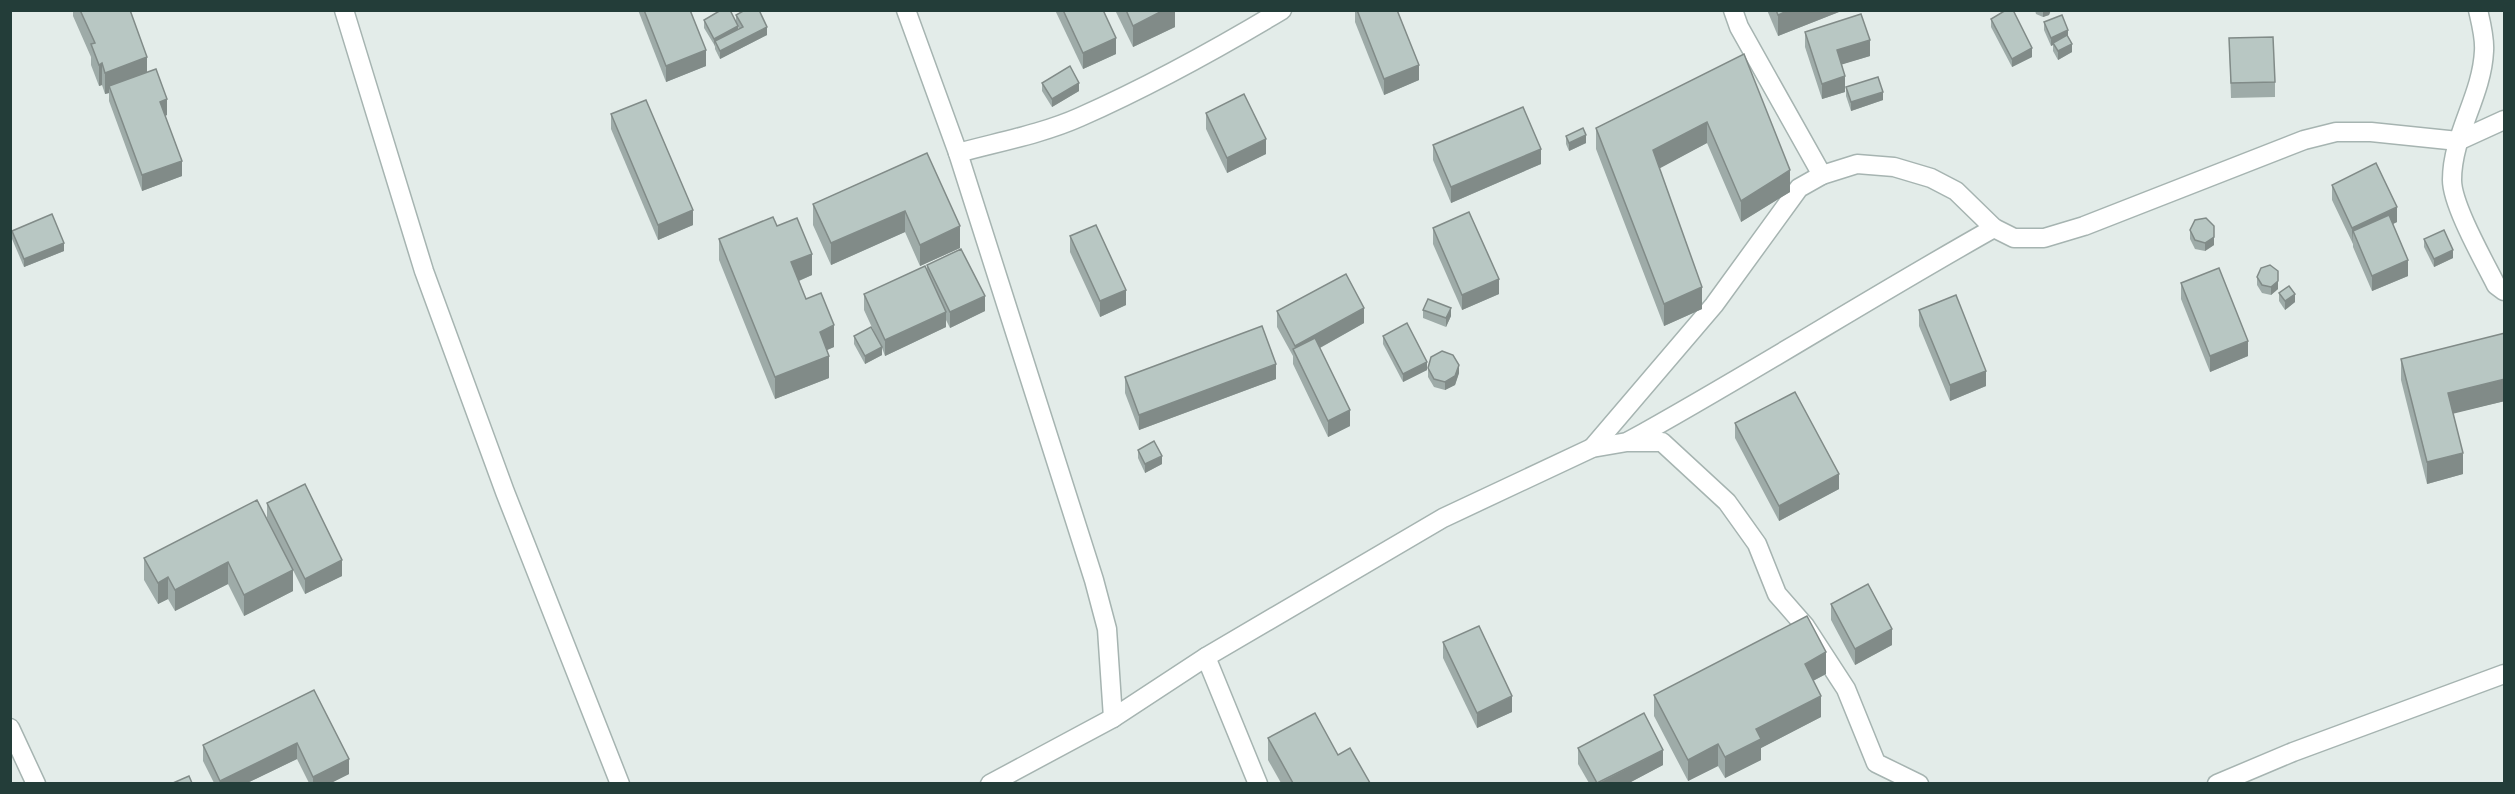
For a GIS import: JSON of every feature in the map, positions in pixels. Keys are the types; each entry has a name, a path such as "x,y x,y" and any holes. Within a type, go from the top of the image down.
{"street":[{"path":"344,10 424,271 505,492 621,783"},
{"path":"906,10 958,153 1094,580 1107,628 1113,718"},
{"path":"958,153 1034,133 1079,117 1211,53 1282,10"},
{"path":"1733,10 1739,27 1822,175"},
{"path":"2478,10 2484,50 2481,73 2458,141 2452,181 2462,215 2496,285 2505,291"},
{"path":"1592,448 1714,304 1799,188 1822,175 1857,164 1894,166 1930,177 1956,191 1994,228 2014,238 2044,238 2084,226 2304,140 2336,132 2371,132 2458,141 2505,120"},
{"path":"1627,442 1793,348 1894,284 1994,228"},
{"path":"990,783 1113,718 1206,657 1443,518 1592,448 1627,442 1662,442 1727,502 1757,544 1777,594 1805,626 1846,689 1876,763 1919,783"},
{"path":"1206,657 1258,783"},
{"path":"2217,783 2293,752 2505,674"},
{"path":"10,728 36,783"}],"building":[{"path":"80,10 130,10 147,57 105,73 102,63 99,65 91,44 95,43"},
{"path":"644,10 690,10 706,50 666,66"},
{"path":"721,10 730,10 738,26 714,39 704,20"},
{"path":"745,10 759,10 767,27 720,51 715,41 743,27 736,15"},
{"path":"1063,10 1103,10 1116,38 1083,53"},
{"path":"1126,10 1164,10 1133,26"},
{"path":"1357,10 1397,10 1419,65 1384,79"},
{"path":"1776,10 1789,10 1778,15"},
{"path":"2006,10 2013,10 2032,48 2012,59 1991,19"},
{"path":"1861,14 1870,40 1837,50 1845,76 1822,84 1805,32"},
{"path":"2062,15 2068,30 2051,38 2044,22"},
{"path":"2067,35 2072,44 2058,51 2053,43"},
{"path":"2273,37 2275,82 2231,83 2229,38"},
{"path":"1744,54 1790,170 1741,201 1707,122 1653,150 1702,287 1664,304 1596,128"},
{"path":"1070,66 1079,83 1052,99 1042,83"},
{"path":"156,69 167,99 160,102 182,161 142,175 109,86"},
{"path":"1878,77 1883,92 1851,102 1846,87"},
{"path":"1244,94 1266,139 1227,158 1206,113"},
{"path":"646,100 693,210 658,225 611,114"},
{"path":"1523,107 1541,149 1451,187 1433,145"},
{"path":"1583,128 1586,135 1569,143 1566,136"},
{"path":"927,153 960,226 920,245 905,211 831,243 813,204"},
{"path":"2376,163 2397,207 2352,228 2332,185"},
{"path":"1469,212 1499,279 1462,295 1433,228"},
{"path":"52,214 64,243 24,259 12,231"},
{"path":"2389,215 2408,260 2372,276 2353,231"},
{"path":"773,217 777,226 797,218 812,254 791,262 806,299 821,293 834,325 820,332 829,356 775,377 719,239"},
{"path":"2206,218 2214,226 2214,237 2205,243 2195,240 2190,230 2195,220"},
{"path":"1096,225 1126,290 1100,301 1070,236"},
{"path":"2444,230 2453,250 2434,259 2424,239"},
{"path":"961,249 985,296 950,312 927,265"},
{"path":"2270,265 2278,271 2278,281 2271,287 2262,285 2257,277 2261,268"},
{"path":"925,266 946,312 885,340 864,294"},
{"path":"2219,268 2248,341 2210,356 2181,283"},
{"path":"1346,274 1364,308 1295,346 1277,311"},
{"path":"2289,286 2295,294 2285,301 2279,293"},
{"path":"1956,295 1986,371 1950,385 1919,310"},
{"path":"1428,299 1451,308 1446,318 1423,310"},
{"path":"1407,323 1427,362 1403,374 1383,336"},
{"path":"1262,326 1276,364 1139,415 1125,377"},
{"path":"871,327 882,347 865,356 854,336"},
{"path":"2505,333 2505,379 2448,393 2463,453 2427,462 2401,359"},
{"path":"1315,338 1350,410 1328,421 1293,349"},
{"path":"1442,351 1453,355 1459,365 1455,376 1445,382 1434,379 1428,368 1431,357"},
{"path":"1795,392 1839,474 1779,506 1735,423"},
{"path":"1154,441 1162,456 1145,464 1138,450"},
{"path":"305,484 342,560 305,579 267,503"},
{"path":"257,500 293,570 244,595 228,562 175,590 168,577 158,583 144,558"},
{"path":"1868,584 1892,629 1855,649 1831,604"},
{"path":"1807,616 1826,652 1805,664 1821,696 1756,729 1761,739 1725,757 1718,744 1688,760 1654,695"},
{"path":"1479,626 1512,696 1477,713 1443,642"},
{"path":"314,690 349,759 313,777 297,743 220,781 203,745"},
{"path":"1315,713 1338,755 1350,748 1370,783 1293,783 1268,738"},
{"path":"1644,713 1663,750 1597,783 1578,748"},
{"path":"189,776 192,783 173,783"}]}
